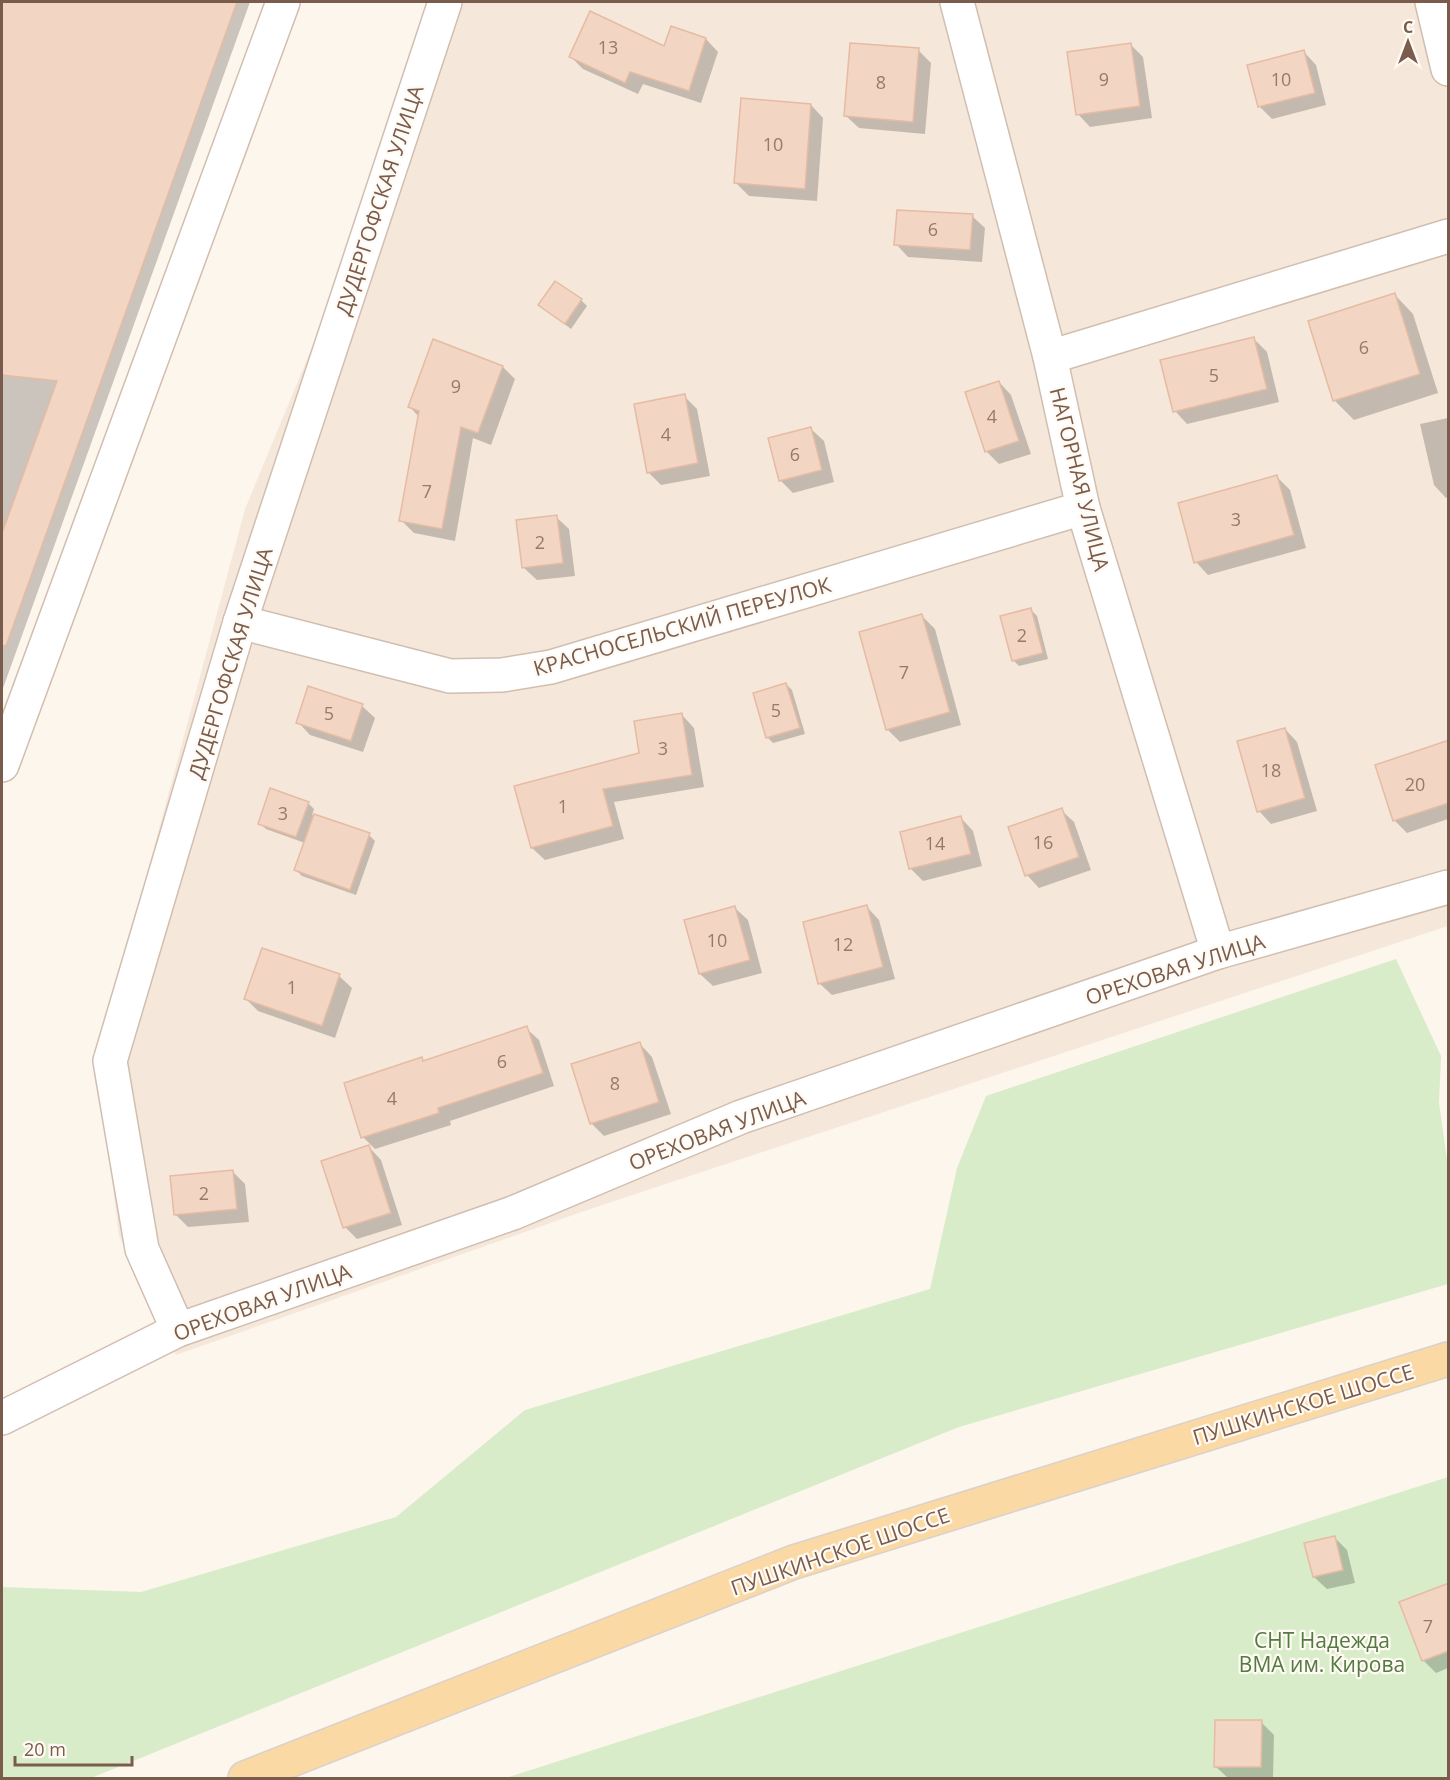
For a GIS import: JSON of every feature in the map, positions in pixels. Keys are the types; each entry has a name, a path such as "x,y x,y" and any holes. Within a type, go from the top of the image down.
{"main road":[{"name":"ПУШКИНСКОЕ ШОССЕ","path":"245,1779 794,1562 1449,1359"}],"street":[{"path":"2,765 283,2"},
{"name":"ДУДЕРГОФСКАЯ УЛИЦА","path":"177,1330 142,1248 110,1061 240,622 445,2"},
{"name":"НАГОРНАЯ УЛИЦА","path":"957,2 1050,357 1083,508 1218,952"},
{"path":"1432,2 1449,69"},
{"path":"1050,357 1449,236"},
{"name":"КРАСНОСЕЛЬСКИЙ ПЕРЕУЛОК","path":"240,622 450,676 502,675 551,667 1083,508"},
{"name":"ОРЕХОВАЯ УЛИЦА","path":"2,1418 177,1330 513,1213 741,1117 1218,952 1449,887"}],"shaded area":[{"path":"455,2 1448,2 1448,926 593,1208 176,1355 119,1236 96,1052 116,989 245,509"}],"green space":[{"path":"1396,959 1441,1056 1439,1103 1448,1166 1448,1284 959,1427 91,1778 2,1778 2,1587 141,1592 396,1517 525,1410 930,1289 957,1168 986,1096"},
{"name":"СНТ Надежда ВМА им. Кирова","path":"1448,1477 1448,1778 506,1778"}],"building":[{"path":"2,2 237,2 6,646 2,645 2,533 57,381 2,375"},
{"path":"590,11 664,46 671,26 706,38 689,91 630,72 625,83 569,57"},
{"path":"850,43 919,48 913,122 844,116"},
{"path":"1131,43 1140,106 1076,115 1067,52"},
{"path":"1304,50 1315,93 1258,107 1247,65"},
{"path":"741,98 811,104 805,189 734,183"},
{"path":"897,210 973,214 970,250 894,245"},
{"path":"555,281 582,299 565,324 538,305"},
{"path":"1395,293 1420,374 1333,401 1308,321"},
{"path":"1254,337 1267,389 1173,412 1160,360"},
{"path":"433,339 503,366 478,433 461,427 442,529 399,521 419,411 408,407"},
{"path":"999,381 1019,441 985,452 965,392"},
{"path":"685,394 698,463 647,473 634,404"},
{"path":"811,427 822,470 779,481 768,438"},
{"path":"1277,475 1294,535 1194,563 1178,503"},
{"path":"557,515 563,563 522,568 516,520"},
{"path":"1031,608 1043,653 1012,661 1000,616"},
{"path":"922,614 950,712 886,730 859,632"},
{"path":"786,683 800,728 766,738 753,693"},
{"path":"308,686 363,704 351,741 296,723"},
{"path":"682,713 692,775 603,789 613,826 531,848 514,786 639,753 634,721"},
{"path":"1285,728 1305,798 1257,812 1237,741"},
{"path":"1449,740 1449,803 1393,821 1375,765"},
{"path":"270,788 309,802 296,837 258,824"},
{"path":"1062,808 1079,857 1025,876 1008,827"},
{"path":"314,814 370,833 350,890 294,870"},
{"path":"961,816 971,854 909,869 900,832"},
{"path":"867,905 883,967 818,984 803,922"},
{"path":"735,906 750,960 699,974 684,920"},
{"path":"262,948 340,974 322,1026 244,999"},
{"path":"527,1026 543,1073 438,1108 439,1113 361,1138 344,1083 422,1057 423,1061"},
{"path":"640,1042 659,1102 590,1124 571,1064"},
{"path":"369,1145 391,1213 343,1228 321,1161"},
{"path":"233,1170 237,1209 174,1215 170,1176"},
{"path":"1335,1536 1343,1570 1313,1577 1304,1543"},
{"path":"1449,1583 1449,1651 1422,1661 1399,1602"},
{"path":"1215,1720 1262,1720 1261,1767 1214,1767"}]}
